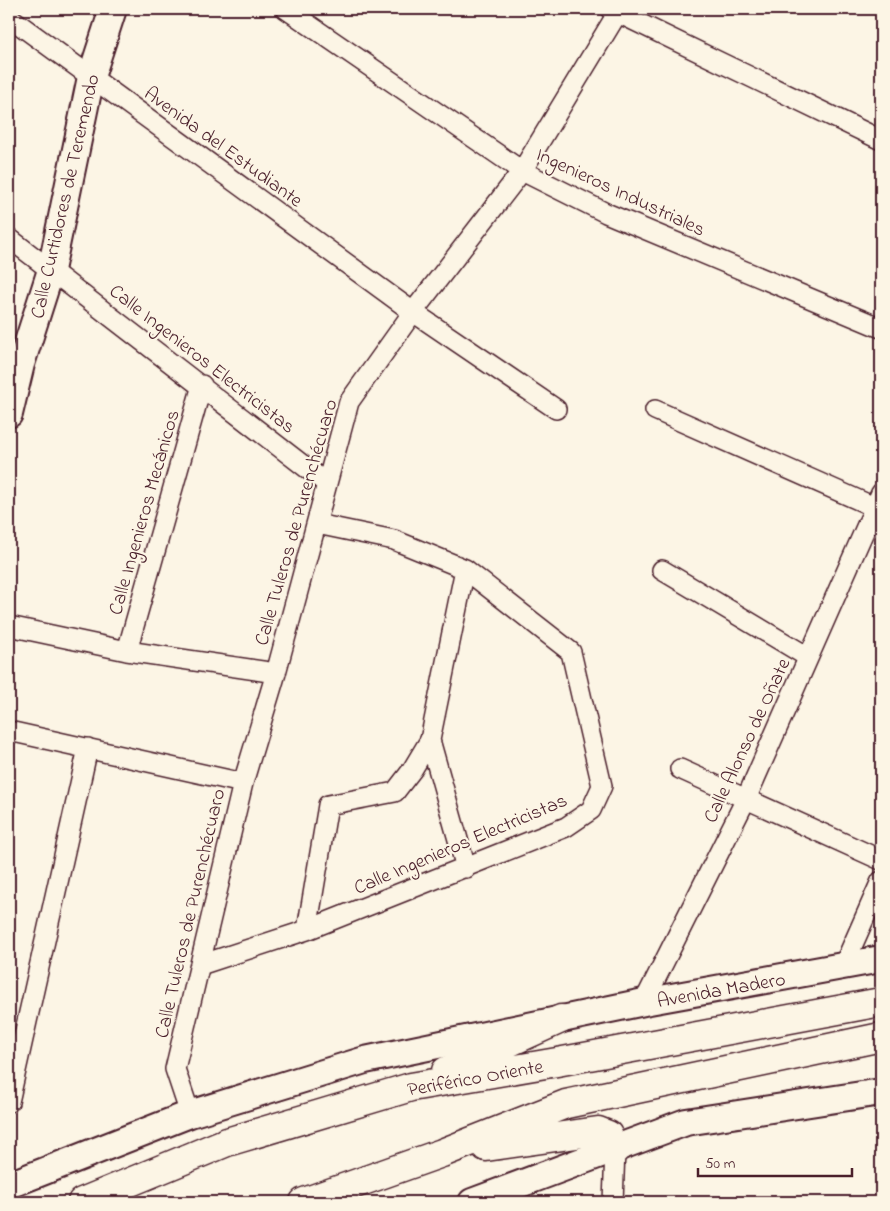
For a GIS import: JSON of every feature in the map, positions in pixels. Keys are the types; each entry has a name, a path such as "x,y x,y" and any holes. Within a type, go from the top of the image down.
{"highway":[{"name":"Periférico Oriente","path":"82,1202 227,1142 411,1086 567,1061 881,1002"},
{"path":"411,1086 561,1019"},
{"path":"304,1202 442,1153 566,1104 881,1038"},
{"path":"442,1153 598,1131 608,1135 616,1150"}],"street":[{"name":"Calle Curtidores de Teremendo","path":"9,414 15,364 51,270 91,77 113,9"},
{"name":"Ingenieros Industriales","path":"290,10 522,171 606,213 881,328"},
{"name":"Calle Tuleros de Purenchécuaro","path":"190,1114 175,1070 243,783 276,674 349,402 413,312 522,171 616,10"},
{"path":"616,10 881,140"},
{"name":"Avenida del Estudiante","path":"9,17 413,312 556,409"},
{"name":"Calle Ingenieros Electricistas","path":"9,238 326,482"},
{"name":"Calle Ingenieros Mecánicos","path":"127,651 202,385"},
{"path":"655,410 879,504"},
{"name":"Calle Alonso de Oñate","path":"644,1002 746,799 808,657 879,504"},
{"name":"Calle Ingenieros Electricistas","path":"200,965 307,930 566,827 591,810 602,786 572,652 464,569 394,540 317,524"},
{"path":"307,930 328,804 395,792 412,770 430,740 464,569"},
{"path":"662,570 808,657"},
{"path":"9,626 127,651 276,674"},
{"path":"9,731 243,783"},
{"path":"430,740 466,868"},
{"path":"9,1102 88,748"},
{"path":"680,769 881,860"},
{"path":"843,967 881,881"},
{"name":"Avenida Madero","path":"9,1185 190,1114 365,1060 644,1002 881,959"},
{"path":"472,1202 616,1150 686,1122 881,1092"},
{"path":"613,1202 616,1150"}]}
